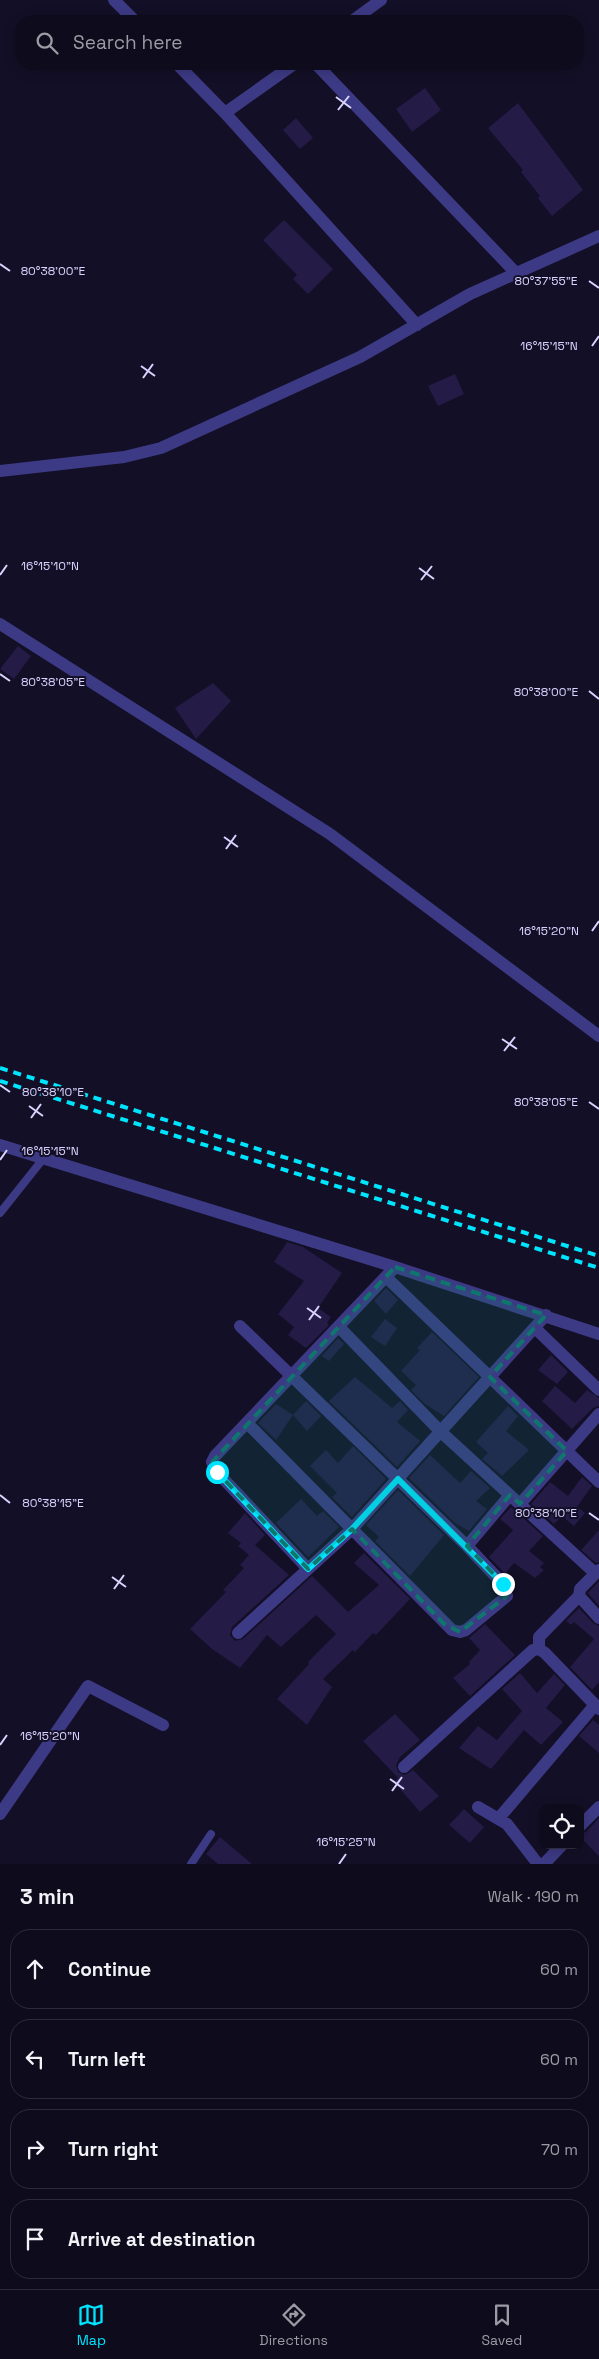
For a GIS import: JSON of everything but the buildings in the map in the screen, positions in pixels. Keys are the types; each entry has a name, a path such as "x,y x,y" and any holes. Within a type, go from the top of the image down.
{"street":[{"path":"114,0 129,15"},
{"path":"360,15 381,0"},
{"path":"183,70 417,325"},
{"path":"225,114 286,70"},
{"path":"322,70 516,273"},
{"path":"0,471 124,457 160,448 360,358 470,294 599,236"},
{"path":"0,624 330,834 599,1036"},
{"path":"0,1145 396,1267 599,1334"},
{"path":"308,1569 214,1467 212,1462 215,1456 396,1267"},
{"path":"386,1277 599,1482"},
{"path":"238,1633 352,1529 546,1316"},
{"path":"240,1326 467,1546 503,1584 507,1596 466,1630 460,1632 452,1630 247,1423"},
{"path":"339,1327 441,1432 597,1572 580,1589 579,1596 539,1637 539,1649"},
{"path":"535,1328 599,1390"},
{"path":"520,1504 599,1414"},
{"path":"467,1546 510,1495"},
{"path":"579,1596 599,1618"},
{"path":"404,1766 526,1655 533,1650 539,1649 546,1653 597,1707 499,1818"},
{"path":"0,1814 88,1686 163,1725"},
{"path":"478,1807 499,1818 512,1829 538,1864"},
{"path":"584,1822 599,1807"},
{"path":"544,1864 558,1849"}],"lane":[{"path":"0,1213 43,1158"},
{"path":"191,1864 211,1834"}],"highlighted area":[{"path":"395,1267 546,1315 490,1377 567,1451 520,1504 510,1495 467,1546 503,1584 507,1596 460,1632 444,1624 352,1529 308,1569 217,1472 212,1462"}],"railway":[{"path":"0,1068 599,1256"},
{"path":"0,1081 599,1268"}],"route":[{"path":"217,1472 308,1569 352,1529 398,1479 503,1584"}]}
